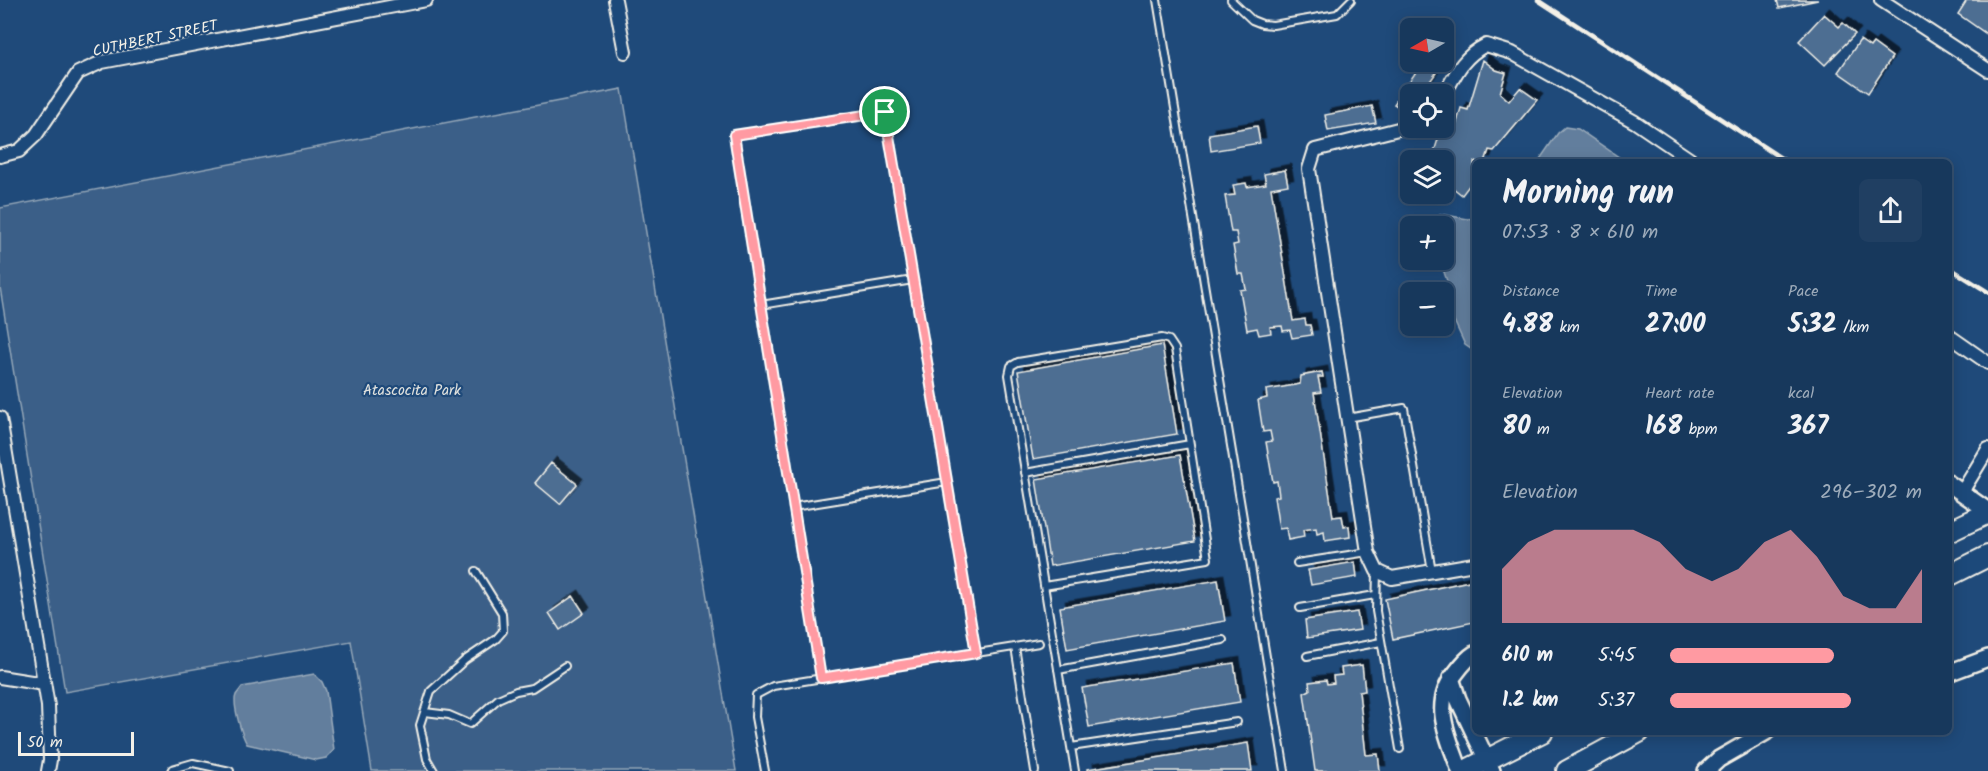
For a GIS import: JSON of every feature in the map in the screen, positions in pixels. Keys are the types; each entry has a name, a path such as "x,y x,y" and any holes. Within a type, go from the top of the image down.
{"main road":[{"path":"1952,530 1988,512"},
{"path":"1952,574 1988,556"},
{"path":"1462,771 1490,765 1537,735"},
{"path":"1567,771 1633,735"}],"street":[{"name":"CUTHBERT STREET","path":"0,156 19,151 36,135 78,73 102,62 426,0"},
{"path":"615,0 625,52"},
{"path":"1881,0 1988,70"},
{"path":"1450,84 1470,53 1486,45 1512,53 1615,111 1689,159"},
{"path":"1400,129 1315,150 1309,168 1368,552 1377,571 1392,578 1472,564"},
{"path":"1952,338 1988,363"},
{"path":"0,418 44,684 50,760 48,771"},
{"path":"1962,492 1988,449"},
{"path":"1952,486 1988,512"},
{"path":"1462,771 1443,719 1441,705 1451,678 1472,656"},
{"path":"1952,672 1988,658"},
{"path":"0,677 44,684"},
{"path":"1451,678 1472,728"},
{"path":"1475,735 1490,765"},
{"path":"1706,771 1719,759 1761,735"}],"lane":[{"path":"1157,0 1285,771"},
{"path":"1232,0 1252,20 1273,25 1337,14 1351,0"},
{"path":"821,678 734,135 885,112 976,653"},
{"path":"761,305 913,280"},
{"path":"1044,586 1208,559 1175,349 1169,340 1162,338 1018,362 1011,366 1009,375 1025,472 1044,586 1058,670 1075,771"},
{"path":"1347,418 1404,408 1432,572"},
{"path":"1025,472 1190,444"},
{"path":"793,507 947,482"},
{"path":"1298,563 1368,552"},
{"path":"434,771 422,742 420,725 431,691 465,660 496,639 503,631 502,613 476,571"},
{"path":"1377,571 1375,595 1381,642 1400,749"},
{"path":"1300,608 1375,595"},
{"path":"1058,670 1223,640"},
{"path":"1307,656 1381,642"},
{"path":"765,771 755,717 756,695 773,686 1039,643"},
{"path":"1015,647 1035,771"},
{"path":"425,712 449,715 470,724 498,699 516,691 532,688 565,666"},
{"path":"1071,747 1237,722"},
{"path":"171,771 193,763 230,771"}],"green space":[{"name":"Atascocita Park","path":"622,89 736,771 372,771 351,641 65,692 0,287 0,208"}],"shaded area":[{"path":"1565,127 1578,129 1622,159 1540,159 1558,133"},
{"path":"1454,216 1472,218 1471,349 1465,345 1454,321 1454,282 1447,281 1443,270 1454,270"},
{"path":"314,674 322,682 326,691 334,750 326,758 316,760 247,744 235,705 236,695 242,687"}],"building":[{"path":"1777,0 1818,0 1779,8"},
{"path":"1967,0 1988,0 1988,35 1958,14"},
{"path":"1824,14 1839,27 1843,23 1855,34 1825,65 1799,41"},
{"path":"1860,40 1870,47 1873,43 1892,57 1868,93 1838,72"},
{"path":"1483,60 1496,70 1506,73 1500,93 1509,101 1520,88 1537,100 1494,151 1489,150 1486,159 1472,159 1472,182 1462,195 1454,189 1454,150 1434,150 1438,138 1454,138 1461,108 1468,110"},
{"path":"1416,72 1436,73 1428,84 1408,84"},
{"path":"1400,95 1400,108 1394,104"},
{"path":"1372,106 1376,123 1328,131 1325,115"},
{"path":"1257,126 1260,143 1211,151 1209,134"},
{"path":"1285,170 1288,185 1271,188 1293,321 1305,319 1306,325 1310,325 1312,335 1292,338 1290,330 1283,331 1282,326 1270,327 1271,333 1259,335 1257,328 1247,330 1240,290 1246,289 1243,274 1238,274 1233,245 1238,244 1236,232 1231,232 1225,196 1235,195 1233,185 1246,183 1247,187 1266,184 1264,174"},
{"path":"1162,345 1177,434 1033,459 1018,371"},
{"path":"1322,372 1323,377 1318,377 1321,392 1314,393 1333,517 1342,516 1344,527 1349,526 1350,537 1325,541 1324,532 1317,534 1316,528 1303,530 1304,537 1288,540 1286,528 1279,529 1274,497 1279,496 1277,481 1273,482 1266,442 1272,441 1270,431 1263,432 1258,400 1267,398 1266,390 1300,384 1301,376"},
{"path":"1180,455 1195,541 1050,566 1036,479"},
{"path":"551,463 577,484 560,504 535,483"},
{"path":"1355,562 1357,577 1311,585 1308,570"},
{"path":"1218,580 1225,621 1067,649 1060,607"},
{"path":"1472,580 1472,622 1393,639 1385,599"},
{"path":"573,596 584,613 560,630 549,613"},
{"path":"1357,612 1360,630 1307,638 1305,620"},
{"path":"1234,663 1240,702 1089,727 1082,688"},
{"path":"1362,665 1365,691 1359,692 1366,755 1378,754 1380,771 1315,771 1304,693 1310,690 1309,682 1326,680 1327,684 1334,683 1333,676 1342,675 1341,668"},
{"path":"1248,743 1252,771 1088,771 1088,769"}],"railway":[{"path":"1538,0 1782,159"},
{"path":"1952,270 1988,292"}],"route":[{"path":"885,112 976,653 821,678 734,135 885,112"}]}
